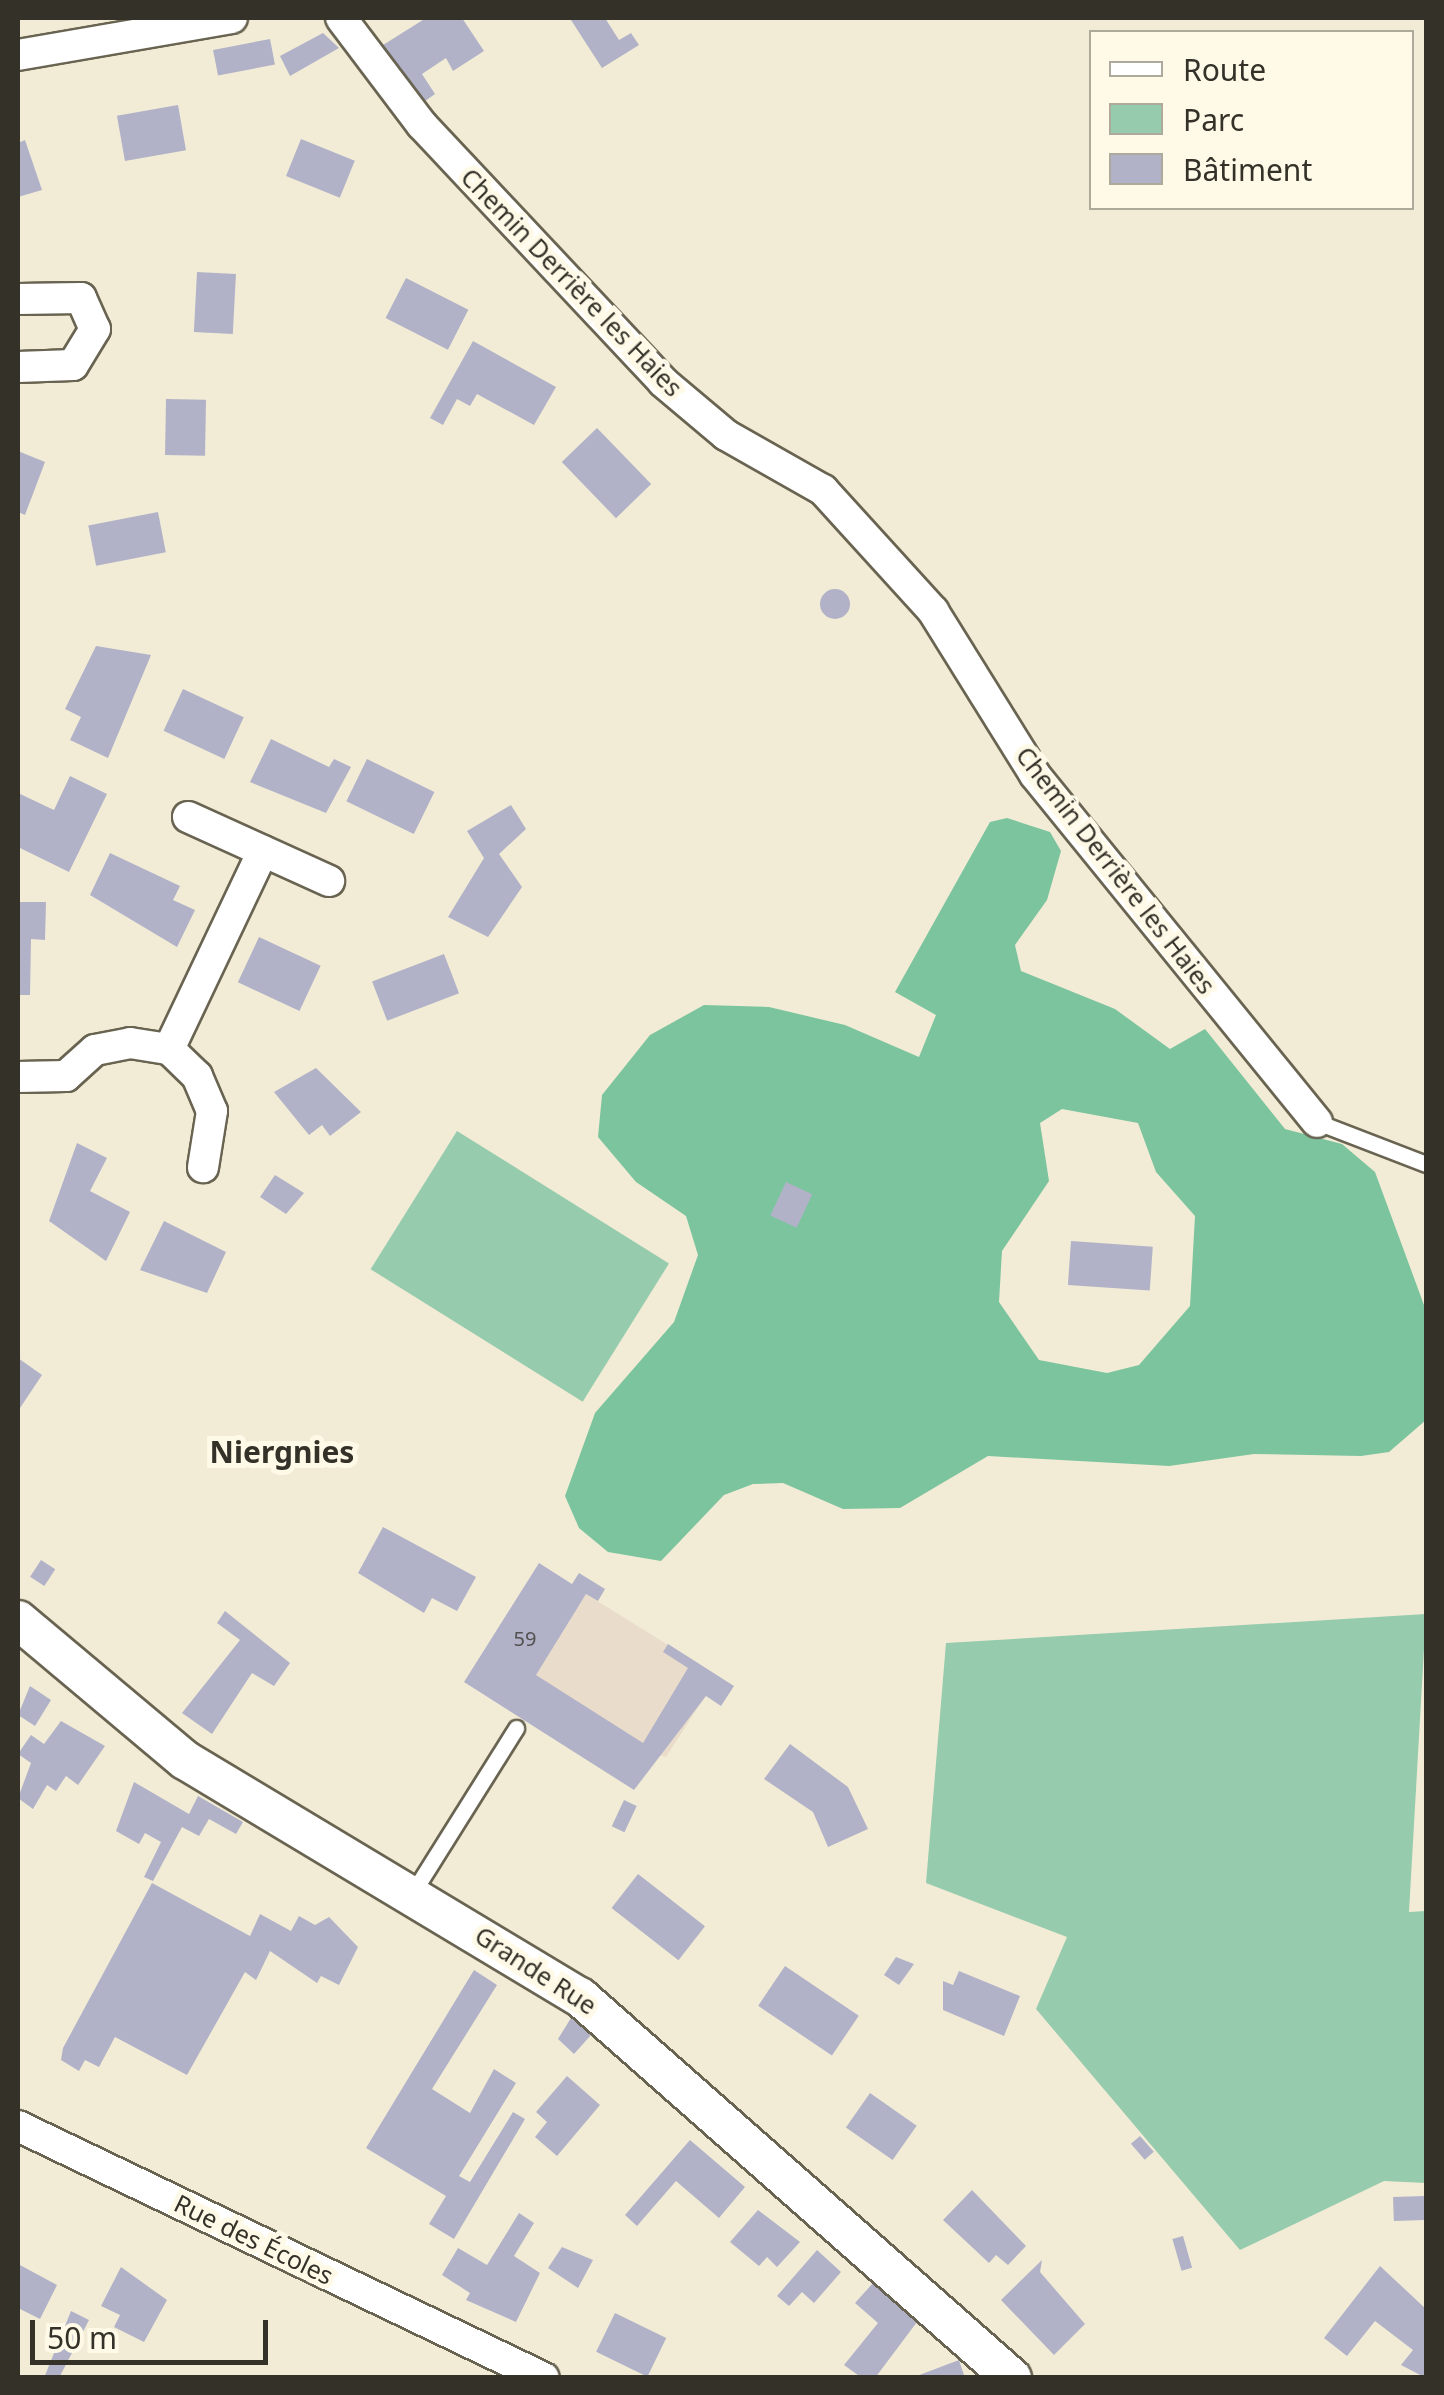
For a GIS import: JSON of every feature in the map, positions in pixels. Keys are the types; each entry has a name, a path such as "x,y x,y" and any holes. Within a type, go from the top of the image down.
{"street":[{"path":"18,56 232,18"},
{"name":"Chemin Derrière les Haies","path":"341,18 422,125 662,382 726,436 822,490 932,611 1035,775 1317,1122"},
{"path":"18,299 80,298 94,329 73,366 18,368"},
{"path":"188,817 328,881"},
{"path":"168,1049 263,851"},
{"path":"18,1077 66,1076 95,1050 130,1043 168,1049 197,1076 212,1110 203,1167"},
{"name":"Grande Rue","path":"18,1620 185,1760 531,1961 658,2057 1012,2378"},
{"name":"Rue des Écoles","path":"18,2126 544,2378"}],"lane":[{"path":"1317,1122 1426,1164"},
{"path":"412,1894 516,1728"}],"shaded area":[{"path":"586,1594 718,1676 666,1757 512,1712"}],"green space":[{"path":"1007,818 1050,832 1061,851 1047,900 1015,945 1021,971 1115,1009 1170,1049 1205,1029 1285,1129 1342,1144 1375,1172 1424,1305 1426,1420 1389,1452 1361,1456 1254,1454 1169,1466 988,1456 900,1508 843,1509 783,1483 753,1484 724,1495 661,1561 608,1552 579,1528 565,1496 595,1413 674,1322 698,1255 686,1216 636,1182 598,1137 602,1095 650,1035 704,1005 769,1007 845,1025 919,1057 936,1015 895,992 990,822","holes":["1062,1109 1138,1123 1156,1172 1195,1216 1190,1306 1139,1365 1107,1373 1039,1360 999,1302 1002,1251 1049,1181 1040,1123"]},
{"path":"457,1131 669,1263 583,1402 371,1269"},
{"path":"1426,1614 1409,1912 1426,1911 1426,2183 1384,2181 1240,2250 1036,2009 1067,1937 926,1883 946,1643"}],"building":[{"path":"426,18 462,18 484,51 453,71 446,58 422,74 435,94 421,104 383,45"},
{"path":"605,18 619,40 631,33 639,45 602,68 571,20"},
{"path":"323,33 339,48 290,76 280,56"},
{"path":"270,39 275,65 218,76 213,50"},
{"path":"178,105 186,150 125,161 117,116"},
{"path":"301,139 355,161 340,198 286,176"},
{"path":"25,140 42,190 18,197 18,143"},
{"path":"197,272 236,274 233,334 194,332"},
{"path":"406,278 468,310 448,350 386,318"},
{"path":"473,341 556,387 534,425 477,394 470,406 457,399 443,425 430,418"},
{"path":"166,399 206,400 205,456 165,455"},
{"path":"597,428 651,484 616,518 562,462"},
{"path":"18,451 45,462 25,515 18,512"},
{"path":"158,512 166,552 96,566 88,526"},
{"path":"835,589 845,594 850,604 845,614 835,619 825,614 820,604 825,594"},
{"path":"96,646 151,655 108,758 70,740 81,717 65,709"},
{"path":"183,689 244,717 224,759 164,731"},
{"path":"271,739 329,767 334,759 351,767 326,813 250,782"},
{"path":"367,759 434,792 414,834 346,801"},
{"path":"70,776 107,794 69,872 18,847 18,793 54,810"},
{"path":"511,805 526,829 499,854 522,887 488,937 448,917 484,858 467,831"},
{"path":"110,853 180,886 173,900 195,910 177,947 90,895"},
{"path":"18,902 46,902 45,940 31,939 30,995 18,995"},
{"path":"259,937 321,966 299,1011 238,982"},
{"path":"444,954 459,993 387,1021 372,982"},
{"path":"316,1068 361,1112 330,1136 322,1125 309,1135 274,1092"},
{"path":"77,1143 107,1158 90,1191 130,1212 106,1261 49,1221"},
{"path":"275,1175 304,1193 286,1214 260,1197"},
{"path":"786,1182 812,1194 797,1228 770,1216"},
{"path":"164,1221 226,1252 207,1293 140,1270"},
{"path":"1071,1241 1153,1247 1150,1291 1068,1285"},
{"path":"18,1358 42,1375 18,1411"},
{"path":"383,1527 476,1577 457,1611 432,1598 424,1613 358,1573"},
{"path":"41,1560 55,1569 44,1586 30,1577"},
{"path":"539,1563 572,1584 579,1573 605,1589 598,1601 586,1594 536,1675 643,1743 688,1668 663,1652 668,1644 734,1686 721,1706 706,1696 634,1790 464,1682"},
{"path":"225,1611 290,1663 274,1686 252,1673 212,1734 182,1713 240,1640 217,1623"},
{"path":"30,1686 51,1700 35,1726 18,1715"},
{"path":"61,1721 105,1746 78,1785 66,1776 56,1791 47,1785 33,1809 18,1798 31,1763 18,1754 31,1735 44,1744"},
{"path":"790,1744 848,1787 868,1829 828,1847 813,1812 764,1779"},
{"path":"134,1782 189,1814 198,1796 243,1822 236,1834 209,1819 199,1836 182,1827 153,1881 144,1877 161,1842 145,1833 139,1844 116,1831"},
{"path":"624,1800 637,1806 624,1832 612,1826"},
{"path":"638,1874 705,1926 679,1960 612,1908"},
{"path":"152,1883 250,1936 260,1914 291,1931 299,1916 315,1925 329,1917 358,1947 339,1985 321,1976 317,1983 270,1951 256,1980 245,1972 187,2075 115,2037 99,2067 85,2060 79,2071 61,2060 63,2048"},
{"path":"896,1957 914,1964 899,1985 884,1975"},
{"path":"785,1966 859,2016 832,2056 758,2006"},
{"path":"474,1970 497,1985 432,2089 470,2113 494,2069 516,2083 459,2176 470,2182 513,2112 525,2119 454,2239 429,2224 446,2196 366,2148"},
{"path":"959,1971 1020,1996 1004,2036 943,2010 943,1981 953,1985"},
{"path":"571,2018 591,2035 574,2054 558,2039"},
{"path":"567,2076 600,2105 557,2156 535,2137 547,2122 536,2112"},
{"path":"870,2093 917,2126 893,2160 846,2127"},
{"path":"1140,2136 1154,2152 1145,2160 1131,2144"},
{"path":"690,2140 745,2187 719,2218 676,2181 637,2226 625,2215"},
{"path":"972,2190 1026,2246 1008,2265 996,2255 989,2263 943,2220"},
{"path":"1424,2196 1425,2220 1394,2221 1393,2197"},
{"path":"758,2210 800,2242 777,2267 767,2257 759,2266 730,2242"},
{"path":"519,2213 534,2223 514,2256 540,2273 516,2322 466,2300 470,2293 442,2275 458,2248 487,2265"},
{"path":"1183,2236 1192,2268 1182,2271 1172,2239"},
{"path":"562,2247 593,2260 578,2288 548,2268"},
{"path":"817,2250 841,2272 814,2303 802,2292 789,2306 777,2296"},
{"path":"1042,2260 1040,2272 1085,2324 1054,2355 1001,2300"},
{"path":"18,2264 57,2285 40,2319 18,2308"},
{"path":"1380,2266 1426,2309 1426,2378 1401,2365 1413,2350 1375,2321 1347,2356 1324,2338"},
{"path":"121,2267 167,2300 144,2342 114,2327 120,2315 101,2306"},
{"path":"873,2283 917,2322 875,2378 862,2378 844,2365 878,2323 855,2303"},
{"path":"71,2311 89,2320 59,2378 44,2378"},
{"path":"615,2313 666,2338 647,2377 596,2352"},
{"path":"959,2360 965,2378 914,2378 914,2377"}],"district":[{"name":"Niergnies","path":"282,1452"}]}
